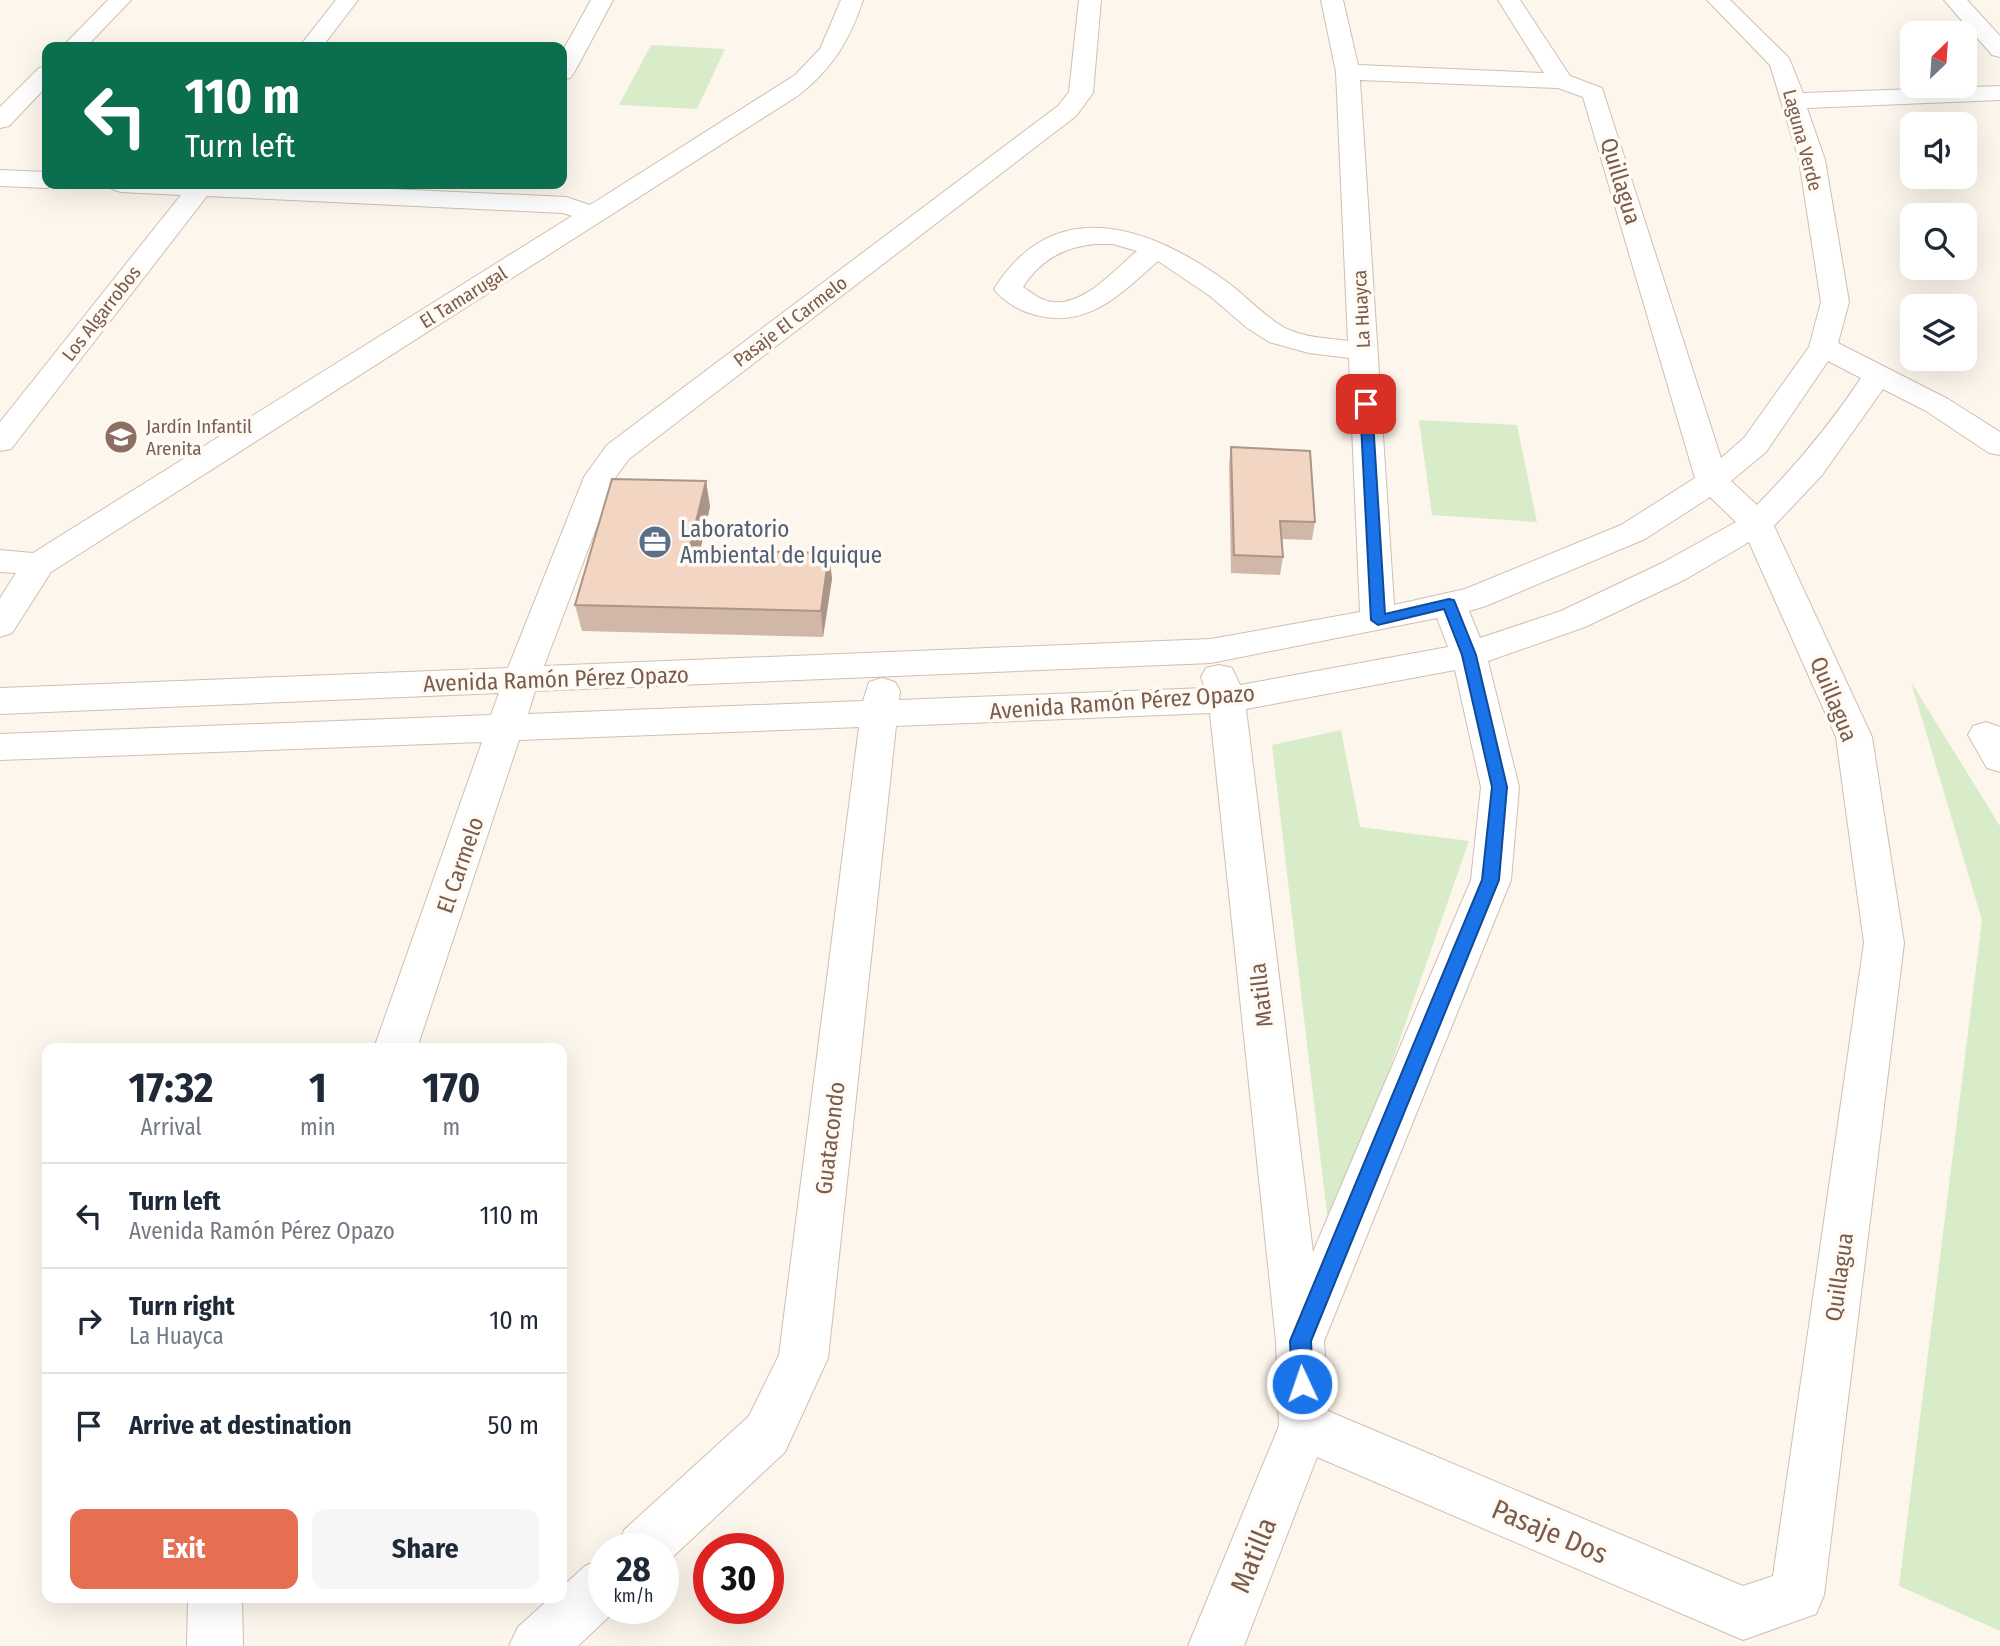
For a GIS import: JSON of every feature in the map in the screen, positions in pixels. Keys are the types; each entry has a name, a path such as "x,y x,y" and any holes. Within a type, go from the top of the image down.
{"street":[{"path":"78,42 120,0"},
{"path":"314,42 347,0"},
{"path":"567,64 602,0"},
{"name":"El Tamarugal","path":"0,625 40,564 810,76 836,46 852,0"},
{"name":"Pasaje El Carmelo","path":"521,680 600,477 618,452 1067,111 1081,93 1090,0"},
{"name":"La Huayca","path":"1332,0 1348,72 1378,620"},
{"path":"1509,0 1561,81"},
{"name":"Laguna Verde","path":"1718,0 1781,63 1812,160 1835,302 1824,347"},
{"path":"1955,0 2000,50"},
{"name":"Quillagua","path":"1348,72 1561,81 1594,93 1712,481 1757,524 1854,737 1884,943 1797,1595"},
{"path":"0,121 42,78"},
{"path":"1793,101 2000,93"},
{"path":"0,178 42,180"},
{"name":"Los Algarrobos","path":"0,442 199,189"},
{"path":"327,189 496,193 566,205 594,215"},
{"path":"1156,250 1082,309 1049,313 1026,304 1009,289 1014,278 1039,251 1066,238 1099,235 1132,240 1156,250 1220,290 1277,335 1300,342 1363,351"},
{"path":"1824,347 1937,405 2000,446"},
{"name":"Avenida Ramón Pérez Opazo","path":"0,701 1210,651 1378,620 1474,598 1633,532 1712,481 1755,445 1824,347"},
{"name":"Avenida Ramón Pérez Opazo","path":"0,747 1227,700 1469,655 1573,619 1674,571 1757,524 1811,468 1847,422 1878,375"},
{"path":"0,561 40,564"},
{"name":"Matilla","path":"1300,1341 1491,880 1500,787 1469,655 1449,604"},
{"name":"Matilla","path":"1210,651 1227,700 1300,1341 1304,1426 1216,1646"},
{"name":"Guatacondo","path":"660,1533 767,1434 803,1359 880,715 883,665"},
{"name":"El Carmelo","path":"398,1043 521,680"},
{"name":"Pasaje Dos","path":"1304,1426 1743,1613 1797,1595"},
{"path":"537,1646 588,1600"},
{"path":"215,1603 215,1646"}],"green space":[{"path":"651,45 725,49 697,109 619,105"},
{"path":"1419,420 1517,425 1537,522 1432,515"},
{"path":"1911,682 2000,826 2000,1631 1899,1586 1982,920"},
{"path":"1341,730 1360,827 1469,841 1330,1240 1272,745"}],"building":[{"path":"1231,447 1310,451 1315,522 1280,521 1283,557 1234,555"},
{"name":"Laboratorio Ambiental de Iquique","path":"612,479 706,481 689,550 829,553 821,611 575,605"}],"place":[{"name":"Jardín Infantil Arenita","path":"121,437"},
{"name":"Laboratorio Ambiental de Iquique","path":"655,542"}],"route":[{"path":"1302,1384 1300,1341 1491,880 1500,787 1469,655 1449,604 1378,620 1366,404"}]}
